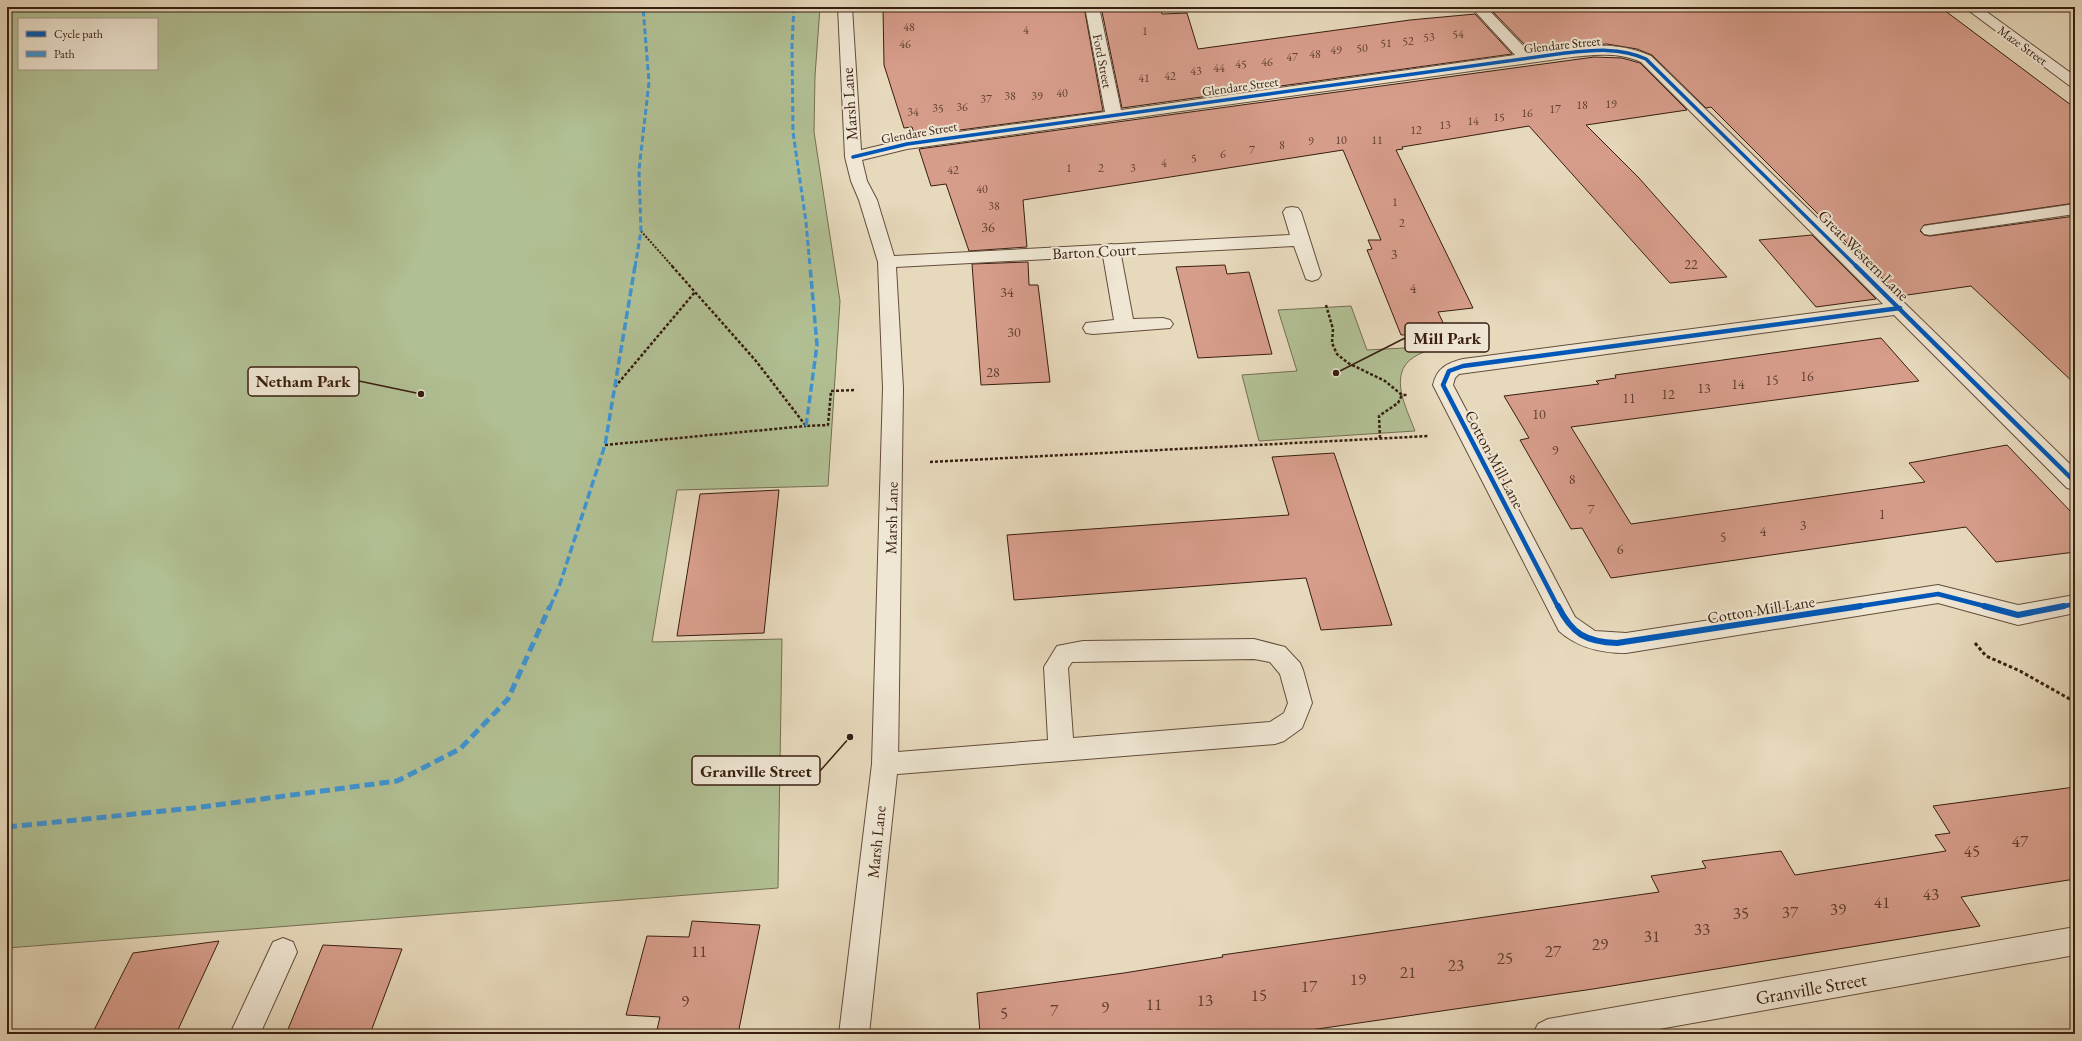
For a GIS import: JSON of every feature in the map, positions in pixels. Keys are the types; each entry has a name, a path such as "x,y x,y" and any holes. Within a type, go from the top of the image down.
{"street":[{"name":"Marsh Lane","path":"845,7 845,32 853,157 859,181 868,200 887,262 894,388 885,764 854,1034"},
{"name":"Ford Street","path":"1092,7 1114,114"},
{"path":"1478,7 1526,58"},
{"name":"Maze Street","path":"1971,7 2075,83"},
{"name":"Glendare Street","path":"853,157 907,144 1114,114 1526,58 1600,50 1632,52"},
{"name":"Great Western Lane","path":"1632,52 1646,59 2075,482"},
{"path":"1930,230 2075,209"},
{"path":"1292,212 1312,275"},
{"name":"Barton Court","path":"887,262 1301,240"},
{"path":"1110,250 1125,326"},
{"name":"Cotton Mill Lane","path":"1900,308 1463,366 1450,370 1444,376 1443,384 1446,393 1567,624 1578,634 1594,642 1626,643 1938,594"},
{"path":"1094,328 1164,324"},
{"path":"1938,594 2018,615 2075,604"},
{"path":"885,764 1275,733 1293,720 1300,703 1291,670 1277,654 1254,649 1083,651 1065,653 1056,667 1061,750"},
{"name":"Granville Street","path":"1548,1034 2075,941"},
{"path":"245,1034 283,952"}],"path":[{"path":"641,231 756,361 806,426"},
{"path":"1312,275 1328,307 1333,330 1332,343 1337,354 1348,362 1385,380 1402,395 1446,393"},
{"path":"615,387 695,292"},
{"path":"605,445 828,425 831,391 894,388"},
{"path":"1380,438 1379,416 1398,403 1402,395"},
{"path":"892,464 1468,434"},
{"path":"1938,594 1986,656 2020,671 2075,702"}],"green space":[{"path":"7,7 820,7 815,76 814,132 840,301 828,486 677,490 652,642 782,639 778,888 7,948"},
{"path":"1351,306 1367,350 1440,346 1414,357 1406,364 1402,373 1400,382 1401,392 1415,431 1259,441 1242,375 1297,371 1278,310"}],"building":[{"path":"883,7 1084,7 1103,111 915,136 912,127 904,128 884,65"},
{"path":"1101,7 1160,7 1162,14 1187,13 1198,49 1410,20 1475,14 1512,54 1122,108"},
{"path":"1540,7 1940,7 2075,108 2075,203 1924,225 1920,231 1924,235 1930,236 2075,216 2075,384 1971,286 1900,296 1711,107 1706,108 1652,55 1637,49 1607,44 1531,51 1493,12"},
{"path":"1594,57 1622,58 1640,63 1687,110 1586,125 1639,178 1727,277 1670,283 1529,126 1402,147 1403,149 1396,150 1473,308 1438,312 1448,333 1401,335 1367,250 1372,249 1368,240 1381,240 1343,150 1023,200 1027,247 969,251 946,184 931,186 919,149"},
{"path":"1812,235 1876,299 1816,307 1759,240"},
{"path":"1028,262 1029,285 1038,285 1050,382 981,385 972,264"},
{"path":"1225,265 1227,274 1249,272 1272,354 1198,358 1176,267"},
{"path":"1881,338 1919,381 1571,427 1631,524 1925,482 1909,463 2007,445 2075,516 2075,552 1996,562 1966,527 1611,578 1582,528 1571,529 1520,440 1529,438 1504,396 1599,384 1596,381 1616,378 1615,375"},
{"path":"1334,453 1392,625 1321,630 1306,578 1014,600 1007,535 1289,515 1272,457"},
{"path":"779,490 764,633 677,636 700,494"},
{"path":"2075,787 2075,879 1961,897 1980,926 1593,989 1283,1034 980,1034 977,993 1124,973 1223,957 1222,955 1659,892 1651,876 1706,868 1702,861 1781,851 1795,875 1946,851 1935,835 1950,833 1933,806"},
{"path":"692,921 760,925 738,1034 656,1034 660,1017 626,1015 647,936 689,937"},
{"path":"219,941 176,1034 92,1034 133,953"},
{"path":"323,945 402,949 370,1034 286,1034"}],"marked path":[{"path":"7,827 194,808 397,781 460,749 508,699 560,584 605,445 641,231 639,170 649,82 643,7"},
{"path":"794,7 792,44 793,132 806,222 817,345 806,426"}],"cycle path":[{"path":"853,157 907,144 1565,53 1607,50 1627,52 1646,59 2075,482"},
{"path":"1900,308 1463,366 1449,371 1445,377 1443,385 1567,624 1587,638 1609,643 1626,643 1938,594 2018,615 2075,604"}],"place":[{"name":"Mill Park","path":"1336,373"},
{"name":"Netham Park","path":"421,394"},
{"name":"Granville Street","path":"850,737"}]}
